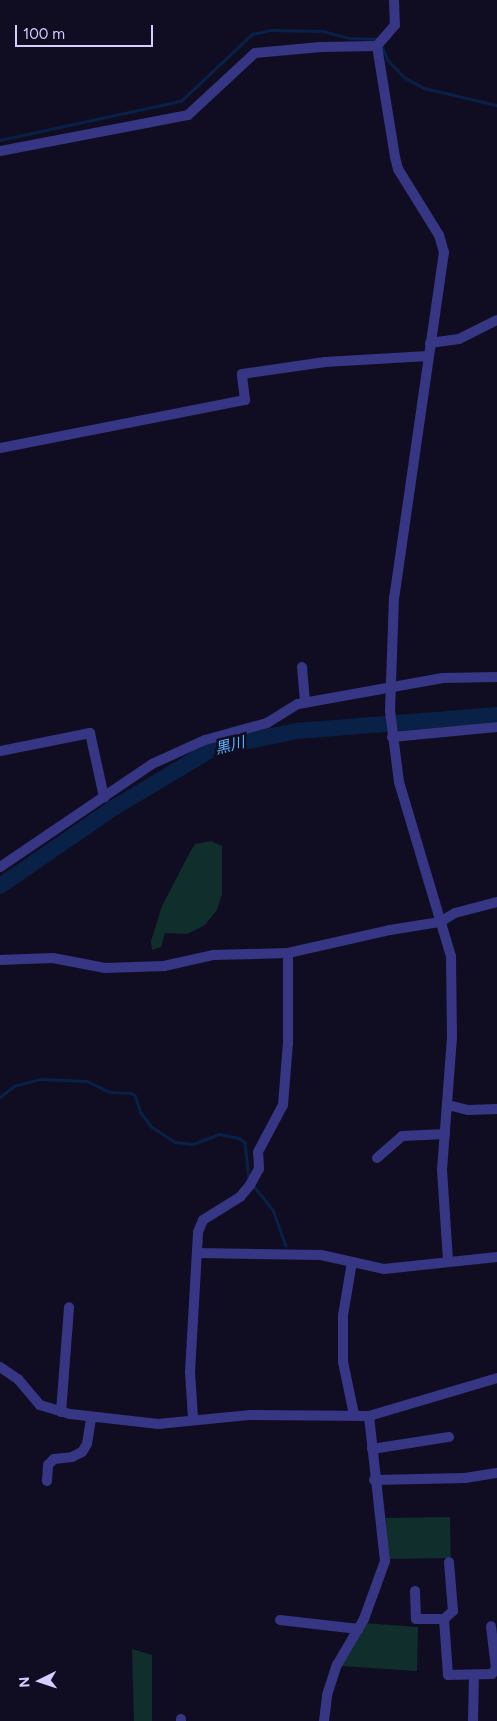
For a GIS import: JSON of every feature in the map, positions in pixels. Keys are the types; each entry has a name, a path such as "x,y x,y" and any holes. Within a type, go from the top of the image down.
{"street":[{"path":"0,151 188,115 255,53 320,47 376,46 395,25 394,0"},
{"path":"376,46 398,169 442,243 443,269 428,356 394,597 390,711 399,782 451,956 453,994 448,1105 442,1170 448,1260"},
{"path":"430,343 459,339 497,320"},
{"path":"0,448 245,400 242,374 341,360 428,356"},
{"path":"299,673 305,703"},
{"path":"0,867 161,760 204,740 267,723 305,703 390,690 443,678 497,677"},
{"path":"392,737 497,727"},
{"path":"0,751 90,733 104,797"},
{"path":"0,960 53,958 105,968 164,966 213,955 288,953 390,930 440,922 455,913 497,902"},
{"path":"194,1418 190,1372 198,1232 203,1220 240,1198 250,1185 259,1169 258,1152 283,1104 288,1043 288,953"},
{"path":"448,1105 457,1109 497,1109"},
{"path":"377,1158 402,1136 445,1134"},
{"path":"196,1253 313,1255 384,1270 448,1260 497,1257"},
{"path":"352,1262 343,1315 343,1362 354,1414"},
{"path":"61,1412 68,1307"},
{"path":"0,1367 18,1378 40,1405 61,1412 91,1418 158,1424 194,1418 354,1414 369,1416 497,1378"},
{"path":"324,1721 327,1695 337,1665 358,1629 385,1561 374,1480 369,1416"},
{"path":"47,1481 48,1465 54,1459 72,1457 82,1452 87,1444 91,1418"},
{"path":"372,1449 449,1437"},
{"path":"374,1480 465,1478 497,1473"},
{"path":"414,1591 416,1619 444,1618 453,1611 449,1562"},
{"path":"444,1618 448,1675 492,1674 496,1668 491,1626"},
{"path":"280,1620 358,1629"},
{"path":"473,1721 474,1675"}],"green space":[{"path":"211,841 222,846 222,894 217,910 205,925 187,934 165,933 161,947 152,950 151,941 162,906 189,854 195,844"},
{"path":"450,1517 451,1558 387,1559 386,1518"},
{"path":"364,1623 418,1627 417,1671 341,1666"},
{"path":"132,1649 152,1655 152,1721 134,1721"}],"waterway":[{"path":"0,140 181,101 252,34 271,30 323,31 350,38 379,39"},
{"path":"381,44 388,60 404,77 424,88 497,105"},
{"name":"黒川","path":"0,886 115,807 214,748 297,731 497,715"},
{"path":"0,1097 14,1086 41,1079 87,1081 110,1092 131,1093 135,1095 141,1113 152,1127 175,1142 193,1144 219,1134 239,1138 245,1142 249,1178"},
{"path":"253,1185 273,1210 286,1246"}]}
